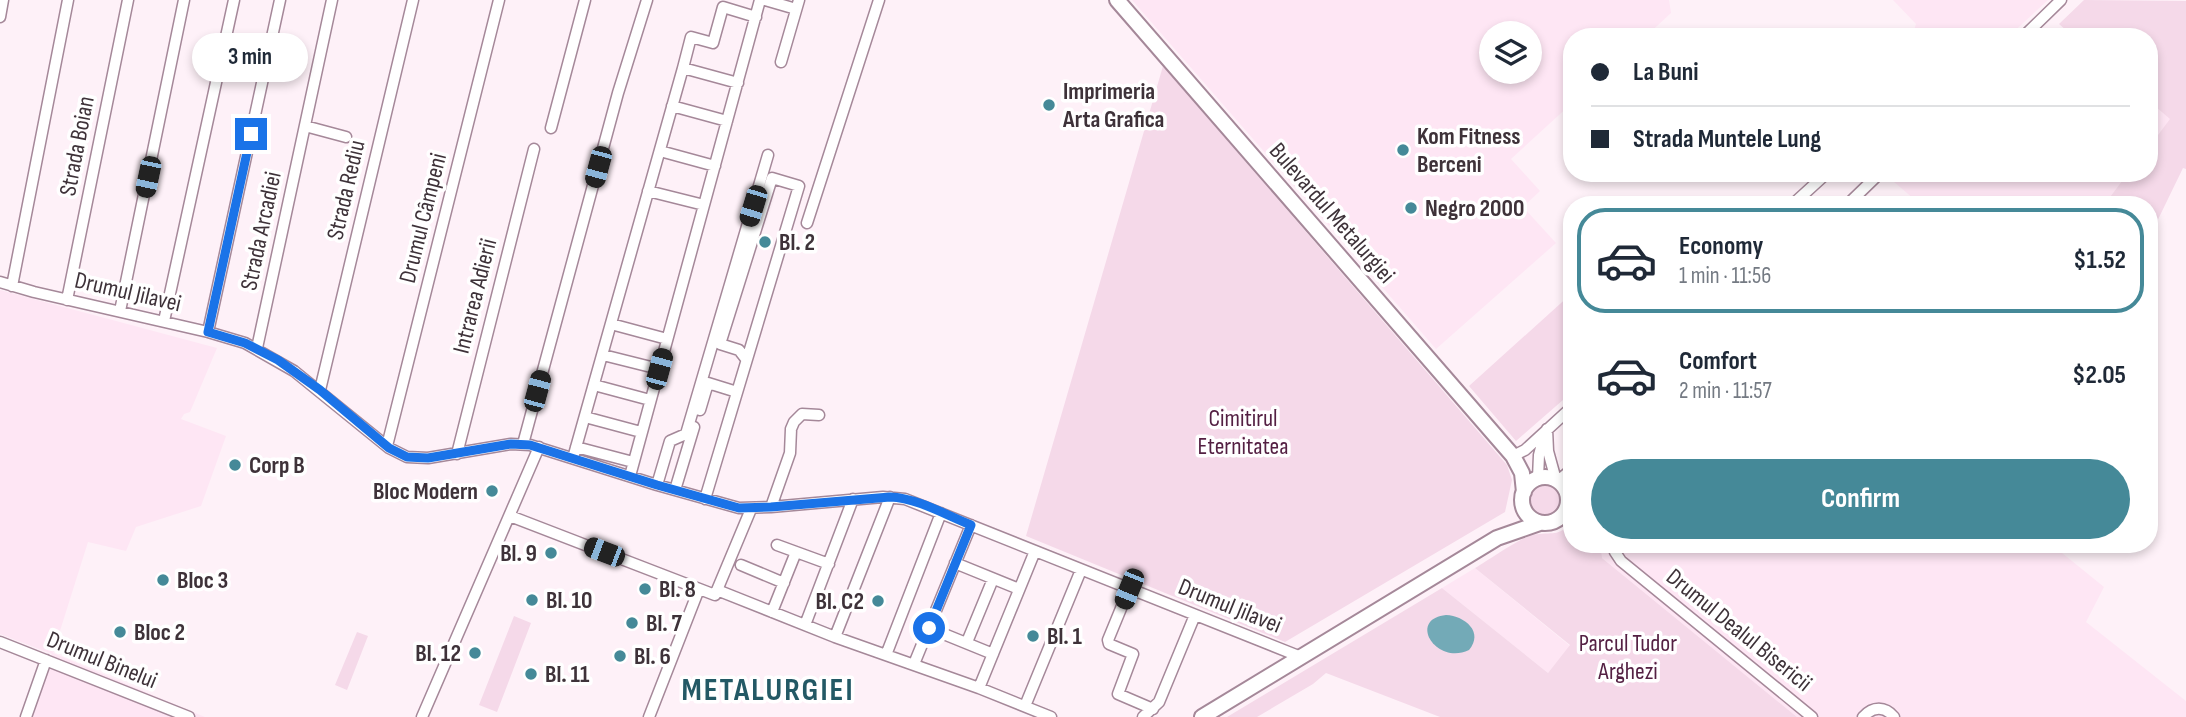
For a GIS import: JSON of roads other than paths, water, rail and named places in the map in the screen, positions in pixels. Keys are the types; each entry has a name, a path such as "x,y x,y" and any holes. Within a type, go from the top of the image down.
{"main road":[{"name":"Bulevardul Metalurgiei","path":"1117,0 1519,453 1538,478"},
{"name":"Bulevardul Metalurgiei","path":"1519,453 1523,499"},
{"path":"1497,538 1523,499 1530,483 1546,477 1563,485"},
{"path":"1523,499 1529,517 1540,523"},
{"path":"1202,717 1497,538 1540,523 1551,523 1563,515"}],"street":[{"path":"0,17 3,0"},
{"path":"12,286 68,0"},
{"name":"Strada Boian","path":"67,300 128,0"},
{"path":"120,311 184,0"},
{"path":"164,321 234,0"},
{"path":"208,332 280,0"},
{"name":"Strada Arcadiei","path":"257,348 332,0"},
{"name":"Strada Rediu","path":"320,390 413,0"},
{"name":"Drumul Câmpeni","path":"387,446 499,0"},
{"path":"551,128 585,0"},
{"path":"523,444 618,93 648,0"},
{"path":"629,476 737,83 763,0 798,4 781,62"},
{"path":"807,223 879,0"},
{"path":"2032,28 2061,0"},
{"path":"633,462 575,452 691,37 713,43 723,7 756,17"},
{"path":"683,68 737,83"},
{"path":"672,106 727,121"},
{"path":"305,126 346,137"},
{"name":"Intrarea Adierii","path":"457,453 534,149"},
{"path":"660,151 715,166"},
{"path":"657,485 670,441 686,433 768,155"},
{"path":"705,499 799,186 772,178 720,344 748,354"},
{"path":"1802,196 1817,182"},
{"path":"1856,196 1871,182"},
{"path":"649,191 704,205"},
{"name":"Drumul Jilavei","path":"0,282 208,332 257,348 320,390 400,454 414,458 523,444 575,452 629,476 727,505 751,509 853,499 905,499 1301,657"},
{"path":"611,324 667,339"},
{"path":"603,355 659,369"},
{"path":"675,490 708,383 737,392"},
{"path":"594,385 650,400"},
{"path":"771,507 790,453 789,435 792,425 803,414 819,415"},
{"path":"1519,453 1563,415"},
{"path":"585,417 641,432"},
{"path":"1538,478 1539,455 1547,429"},
{"path":"1547,429 1548,451 1563,485"},
{"path":"422,717 539,447"},
{"path":"835,637 890,497"},
{"path":"805,625 853,499"},
{"path":"510,516 715,595 751,509"},
{"path":"886,655 941,513"},
{"path":"915,664 971,525"},
{"path":"777,545 829,564"},
{"path":"979,688 1035,551"},
{"path":"772,612 796,552"},
{"name":"Drumul Dealul Bisericii","path":"1616,553 1621,561 1812,717"},
{"path":"955,563 1019,589"},
{"path":"741,565 784,583"},
{"path":"1025,706 1081,570"},
{"path":"967,642 993,579"},
{"path":"649,717 699,589"},
{"path":"1129,589 1108,640 1109,644 1132,652 1133,655 1118,694 1153,709"},
{"path":"717,590 1051,717"},
{"path":"1143,717 1162,696 1195,615"},
{"path":"929,628 993,654"},
{"name":"Drumul Binelui","path":"0,642 189,717"},
{"path":"26,717 46,660"},
{"path":"1863,717 1877,708 1888,711 1894,717"}],"water":[{"path":"1446,615 1460,618 1470,626 1474,637 1469,650 1446,652 1430,640 1428,624 1434,618"}],"place":[{"name":"Imprimeria Arta Grafica","path":"1049,105"},
{"name":"Kom Fitness Berceni","path":"1403,150"},
{"name":"Negro 2000","path":"1411,208"},
{"name":"Bl. 2","path":"765,242"},
{"name":"Corp B","path":"235,465"},
{"name":"Bloc Modern","path":"492,491"},
{"name":"Bl. 9","path":"551,553"},
{"name":"Bloc 3","path":"163,580"},
{"name":"Bl. 8","path":"645,589"},
{"name":"Bl. 10","path":"532,600"},
{"name":"Bl. C2","path":"878,601"},
{"name":"Bl. 7","path":"632,623"},
{"name":"Bloc 2","path":"120,632"},
{"name":"Bl. 1","path":"1033,636"},
{"name":"Bl. 12","path":"475,653"},
{"name":"Bl. 6","path":"620,656"},
{"name":"Bl. 11","path":"531,674"}],"district":[{"name":"METALURGIEI","path":"768,690"}],"park label":[{"name":"Cimitirul Eternitatea","path":"1243,432"},
{"name":"Parcul Tudor Arghezi","path":"1628,657"}]}
